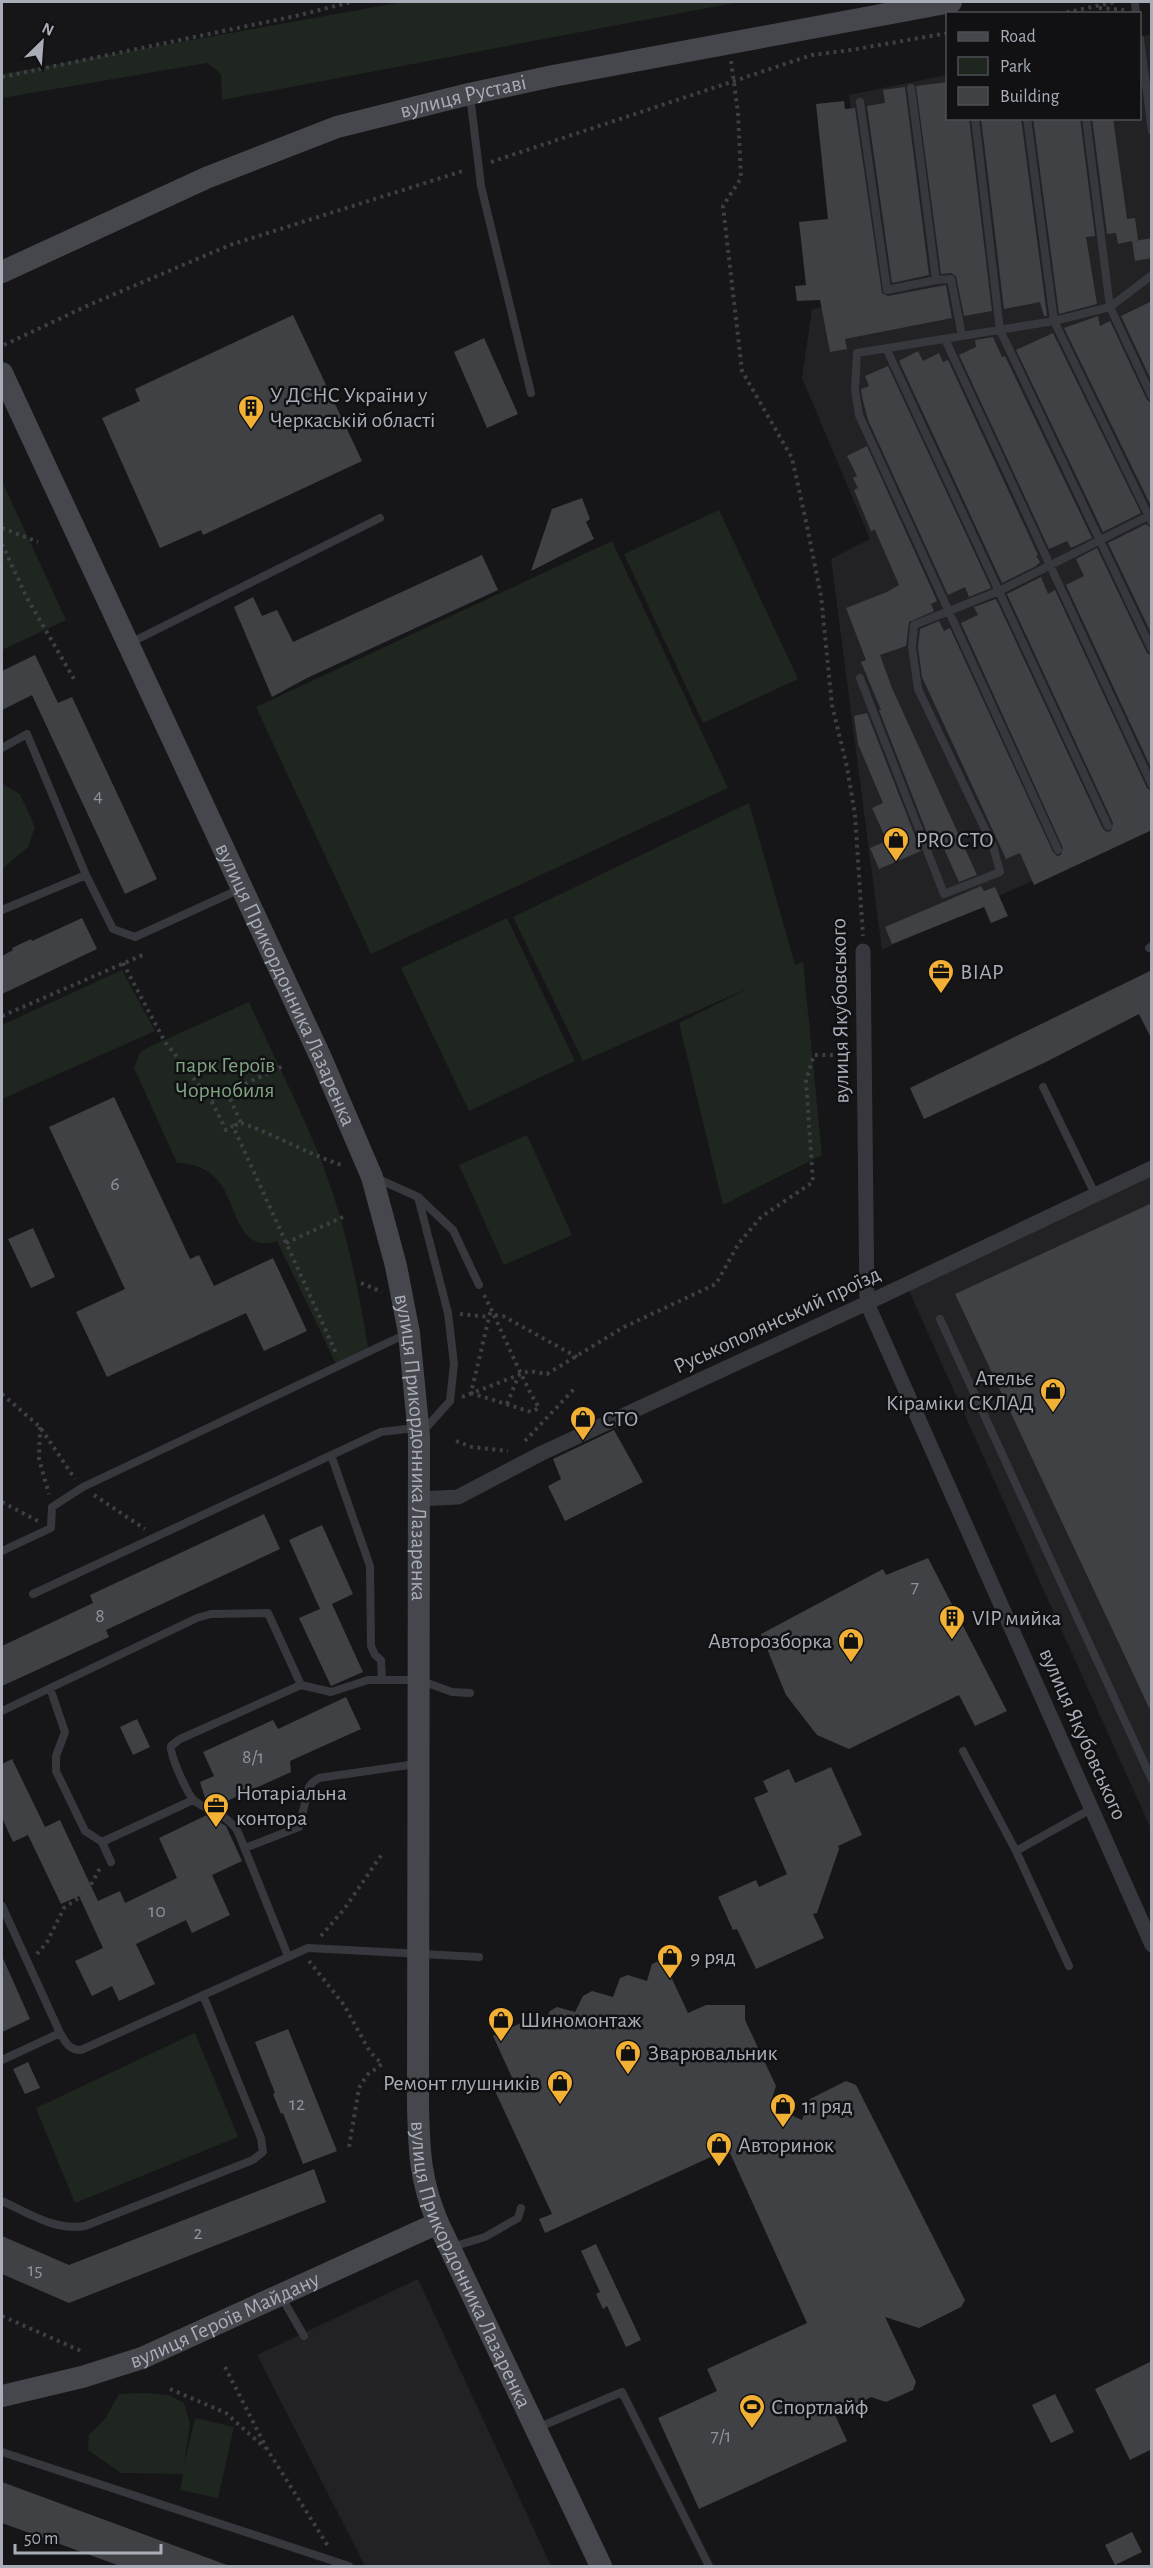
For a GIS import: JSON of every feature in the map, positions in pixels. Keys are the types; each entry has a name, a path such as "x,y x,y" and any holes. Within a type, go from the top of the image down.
{"street":[{"name":"вулиця Руставі","path":"2,272 206,178 337,127 469,94 951,2"},
{"name":"вулиця Прикордонника Лазаренка","path":"2,373 321,1058 372,1177 396,1266 409,1333 418,1432 418,2106 420,2169 438,2223 601,2566"},
{"name":"вулиця Якубовського","path":"863,951 867,1303 1152,1946"},
{"name":"Руськополянський проїзд","path":"419,1499 458,1497 542,1453 1152,1168"},
{"name":"вулиця Героїв Майдану","path":"2,2396 82,2377 132,2362 282,2296 438,2223"}],"lane":[{"path":"1141,47 1152,131"},
{"path":"911,88 936,280"},
{"path":"469,94 481,186 531,393"},
{"path":"860,102 887,290 951,279 962,336"},
{"path":"975,120 1000,330 1152,650"},
{"path":"860,678 944,894 1000,872 993,846 918,689 912,647 914,625 999,591 1099,539 1150,517 1054,321 1027,120"},
{"path":"1086,120 1110,308 1152,397"},
{"path":"1058,850 859,415 855,390 857,353 1054,321 1110,308 1151,275"},
{"path":"945,339 1152,785"},
{"path":"886,348 1108,826"},
{"path":"128,644 380,518"},
{"path":"2,748 27,734 86,875 113,929 135,937 241,888"},
{"path":"2,910 86,875"},
{"path":"1043,1087 1095,1194"},
{"path":"372,1177 418,1197 453,1230 479,1285"},
{"path":"33,1594 388,1429 418,1432 450,1401 454,1364 448,1313 418,1197"},
{"path":"940,1319 1152,1780"},
{"path":"2,1551 51,1528 52,1507 83,1488 409,1333"},
{"path":"331,1455 370,1566 371,1646 375,1655 381,1660 382,1680"},
{"path":"2,1711 197,1618 211,1614 268,1613 301,1685"},
{"path":"288,1956 245,1848 233,1824 193,1800 172,1757 170,1750 175,1742 301,1685 331,1692 368,1680 419,1680 452,1692 470,1693"},
{"path":"50,1688 65,1732 56,1756 56,1771 86,1831 102,1842 111,1862"},
{"path":"963,1751 1016,1851 1069,1966"},
{"path":"245,1848 299,1827 309,1787 319,1778 419,1763"},
{"path":"102,1842 193,1800"},
{"path":"1016,1851 1091,1809"},
{"path":"2,1906 60,2033 66,2044 73,2050 81,2050 301,1950 315,1948 479,1957"},
{"path":"2,2201 70,2229 85,2226 253,2160 263,2152 261,2138 203,1995"},
{"path":"2,2060 60,2033"},
{"path":"451,2248 485,2237 518,2218 521,2208"},
{"path":"282,2296 304,2336"},
{"path":"536,2429 622,2391 709,2566"},
{"path":"2,2452 349,2566"}],"path":[{"path":"2,77 300,15 351,2"},
{"path":"1070,12 1115,2"},
{"path":"1092,8 1122,9 1125,12"},
{"path":"4,345 89,305 230,245 479,166 812,55 946,33"},
{"name":"вулиця Якубовського","path":"727,43 735,81 741,178 723,206 742,371 792,458 807,526 821,596 832,705 847,767 855,815 860,907 863,912 863,951"},
{"path":"2,528 38,542"},
{"path":"2,544 27,597 74,679"},
{"path":"2,1016 145,954"},
{"path":"123,963 165,1042 211,1100 226,1130 241,1123 258,1128 324,1161 372,1177"},
{"path":"450,1401 520,1377 529,1371 547,1374 624,1327 716,1284 739,1243 761,1217 813,1182 806,1080 814,1055 864,1055"},
{"path":"211,1100 283,1066"},
{"path":"227,1092 241,1123"},
{"path":"233,1126 341,1364"},
{"path":"286,1243 343,1217"},
{"path":"471,1393 531,1412 539,1408 520,1377 479,1285"},
{"path":"471,1393 491,1310"},
{"path":"494,1315 503,1316 578,1357"},
{"path":"507,1404 520,1377"},
{"path":"523,1444 574,1389"},
{"path":"2,1394 40,1427 83,1488 156,1537"},
{"path":"40,1427 39,1459 52,1507"},
{"path":"456,1441 472,1446 516,1452 508,1459"},
{"path":"2,1502 51,1528"},
{"path":"315,1948 320,1937 345,1908 382,1854"},
{"path":"29,1964 47,1942 64,1908 87,1892 98,1870 111,1862"},
{"path":"301,1950 344,2005 370,2052 382,2064 367,2075 358,2088 349,2147"},
{"path":"2,2316 81,2351"},
{"path":"225,2367 267,2449 339,2563"},
{"path":"170,2389 226,2413 267,2449"}],"shaded area":[{"path":"1151,34 1151,826 882,950 831,559 870,539 802,378 812,309 849,303 869,251 849,95 946,75 946,120 1141,120 1141,37"},
{"path":"1151,1173 1151,1829 905,1282"},
{"path":"418,2279 551,2566 365,2566 257,2355"}],"green space":[{"path":"403,2 739,2 222,100 221,74 207,63 2,98 2,74"},
{"path":"2,481 66,620 2,650"},
{"path":"719,510 798,679 703,723 624,554"},
{"path":"612,541 728,788 371,954 256,707"},
{"path":"2,784 20,794 35,827 28,847 2,869"},
{"path":"749,803 795,965 803,962 822,1155 723,1205 679,1023 751,987 583,1061 513,917"},
{"path":"507,918 575,1061 469,1111 401,968"},
{"path":"122,970 155,1031 2,1099 2,1025"},
{"name":"парк Героїв Чорнобиля","path":"249,1002 320,1159 348,1247 368,1348 336,1364 277,1241 264,1243 246,1234 225,1191 215,1177 200,1168 177,1163 134,1068 140,1052"},
{"path":"527,1135 572,1235 504,1265 459,1165"},
{"path":"195,2033 238,2137 75,2203 36,2108"},
{"path":"119,2394 169,2395 184,2403 190,2424 184,2465 195,2418 234,2427 218,2498 180,2490 183,2474 121,2473 88,2450 89,2435 105,2419"}],"building":[{"path":"946,82 946,120 969,120 992,311 964,316 956,276 951,273 941,274 916,86"},
{"path":"905,87 929,275 892,283 867,106 885,103 883,90"},
{"path":"844,101 845,109 855,108 882,293 888,296 946,285 952,318 845,339 847,349 830,352 820,300 797,301 795,286 806,285 799,222 828,219 816,104"},
{"path":"981,120 1021,120 1047,316 1044,316 1040,302 1004,309"},
{"path":"1033,120 1080,120 1095,236 1086,237 1097,304 1059,314"},
{"path":"1092,120 1113,120 1127,219 1135,218 1138,240 1134,241 1152,238 1152,258 1135,261 1132,241 1118,244 1116,233 1107,234"},
{"path":"1152,301 1152,382 1121,316"},
{"name":"У ДСНС України у Черкаській області","path":"293,315 362,461 203,535 201,530 160,548 102,418 140,401 135,389"},
{"path":"1098,316 1100,326 1110,321 1147,400 1152,403 1152,508 1064,328"},
{"path":"1053,333 1141,513 1103,532 1016,350"},
{"path":"993,337 1002,357 1005,356 1092,538 1071,548 1067,541 1049,549 959,355 976,347 975,340"},
{"path":"484,338 518,414 487,428 454,352"},
{"path":"918,351 923,361 939,353 943,362 948,360 1038,555 1036,556 1040,562 1036,566 1002,583 899,361"},
{"path":"888,366 991,588 969,597 965,587 948,595 868,420 861,389 869,386 865,376"},
{"path":"867,446 937,601 931,604 934,611 909,622 906,646 880,655 892,688 977,875 959,882 941,842 932,846 861,662 866,660 846,608 899,585 875,530 871,531 854,490 858,488 853,478 857,476 847,456"},
{"path":"582,498 590,519 586,522 594,539 531,571 552,509"},
{"path":"1146,524 1152,529 1152,635 1108,543"},
{"path":"1097,548 1147,653 1152,656 1152,770 1066,585 1084,576 1076,559"},
{"path":"482,555 498,590 307,678 272,697 234,607 253,597 262,616 277,610 293,642"},
{"path":"1041,577 1048,594 1055,590 1147,788 1152,791 1152,830 1034,885 1020,853 1006,859 922,677 918,647 920,629 939,621 944,631 950,628 1053,852 1057,856 1061,855 1063,848 961,623 978,615 974,607 996,599 1103,829 1107,832 1111,831 1113,823 1007,594"},
{"path":"35,655 58,703 72,697 157,879 125,894 32,695 2,710 2,671"},
{"path":"867,713 921,851 879,869 870,848 887,841 872,808 883,803 858,744 854,716"},
{"path":"981,886 984,891 995,887 1008,916 991,923 984,907 892,944 885,927"},
{"path":"82,918 97,949 2,994 2,956 13,950 12,948"},
{"path":"1152,970 1152,1040 1139,1014 1046,1062 924,1119 910,1088"},
{"path":"114,1097 190,1259 199,1255 214,1286 273,1258 307,1331 264,1351 246,1313 107,1377 76,1312 125,1289 49,1127"},
{"path":"1152,1203 1152,1714 955,1294"},
{"path":"33,1228 55,1277 31,1288 8,1239"},
{"path":"614,1430 643,1482 565,1521 548,1486 561,1479 553,1459"},
{"path":"264,1514 280,1549 106,1630 109,1637 2,1686 2,1646 93,1603 90,1595"},
{"path":"322,1525 353,1594 332,1604 363,1672 331,1686 299,1618 320,1609 289,1540"},
{"name":"Авторозборка","path":"928,1558 1007,1711 975,1726 959,1695 849,1749 817,1735 786,1695 761,1634 883,1569 886,1575"},
{"path":"346,1697 361,1729 290,1761 291,1772 216,1806 206,1801 200,1782 214,1776 203,1752 273,1720 278,1729"},
{"path":"137,1719 150,1747 133,1755 120,1727"},
{"path":"12,1759 45,1827 60,1820 98,1901 120,1891 125,1903 177,1878 159,1838 207,1815 226,1826 242,1861 212,1875 230,1915 192,1933 186,1920 136,1944 155,1984 119,2001 112,1986 92,1996 75,1961 103,1948 79,1896 61,1904 28,1835 13,1842 2,1818 2,1764"},
{"path":"831,1767 862,1835 838,1846 839,1849 817,1913 813,1914 824,1938 756,1969 737,1929 733,1930 718,1897 756,1880 759,1887 787,1874 754,1798 768,1792 763,1781 789,1769 795,1783"},
{"path":"2,1956 30,2019 2,2032"},
{"path":"659,1961 665,1964 688,2013 706,2005 745,2005 745,2020 776,2086 770,2105 802,2120 810,2099 846,2081 856,2085 965,2300 961,2307 919,2328 885,2317 916,2382 913,2390 886,2402 871,2397 835,2415 847,2441 699,2509 658,2418 717,2391 707,2369 807,2323 730,2153 727,2154 726,2150 545,2233 539,2219 552,2214 495,2091 514,2082 493,2036 521,2023 542,2026 550,2011 557,2007 575,2012 583,1996 592,1991 613,1997 620,1978 628,1975 647,1981 652,1964"},
{"path":"288,2029 337,2151 303,2164 273,2094 275,2093 255,2042"},
{"path":"28,2062 40,2088 25,2094 13,2069"},
{"path":"314,2169 326,2202 69,2303 2,2274 2,2236 69,2265"},
{"path":"596,2244 641,2340 626,2347 607,2306 603,2309 596,2294 600,2292 581,2251"},
{"path":"1152,2361 1152,2449 1130,2460 1095,2389"},
{"path":"1055,2394 1074,2432 1051,2443 1032,2405"},
{"path":"2,2482 227,2566 120,2566 2,2523"},
{"path":"1132,2532 1142,2552 1115,2565 1105,2545"}],"place":[{"name":"У ДСНС України у Черкаській області","path":"251,431"},
{"name":"PRO СТО","path":"896,863"},
{"name":"ВІАР","path":"941,995"},
{"name":"Ательє Кіраміки СКЛАД","path":"1053,1414"},
{"name":"СТО","path":"583,1442"},
{"name":"VIP мийка","path":"952,1641"},
{"name":"Авторозборка","path":"851,1664"},
{"name":"Нотаріальна контора","path":"216,1829"},
{"name":"9 ряд","path":"670,1980"},
{"name":"Шиномонтаж","path":"501,2043"},
{"name":"Зварювальник","path":"628,2076"},
{"name":"Ремонт глушників","path":"560,2106"},
{"name":"11 ряд","path":"783,2129"},
{"name":"Авторинок","path":"719,2168"},
{"name":"Спортлайф","path":"752,2430"}]}
